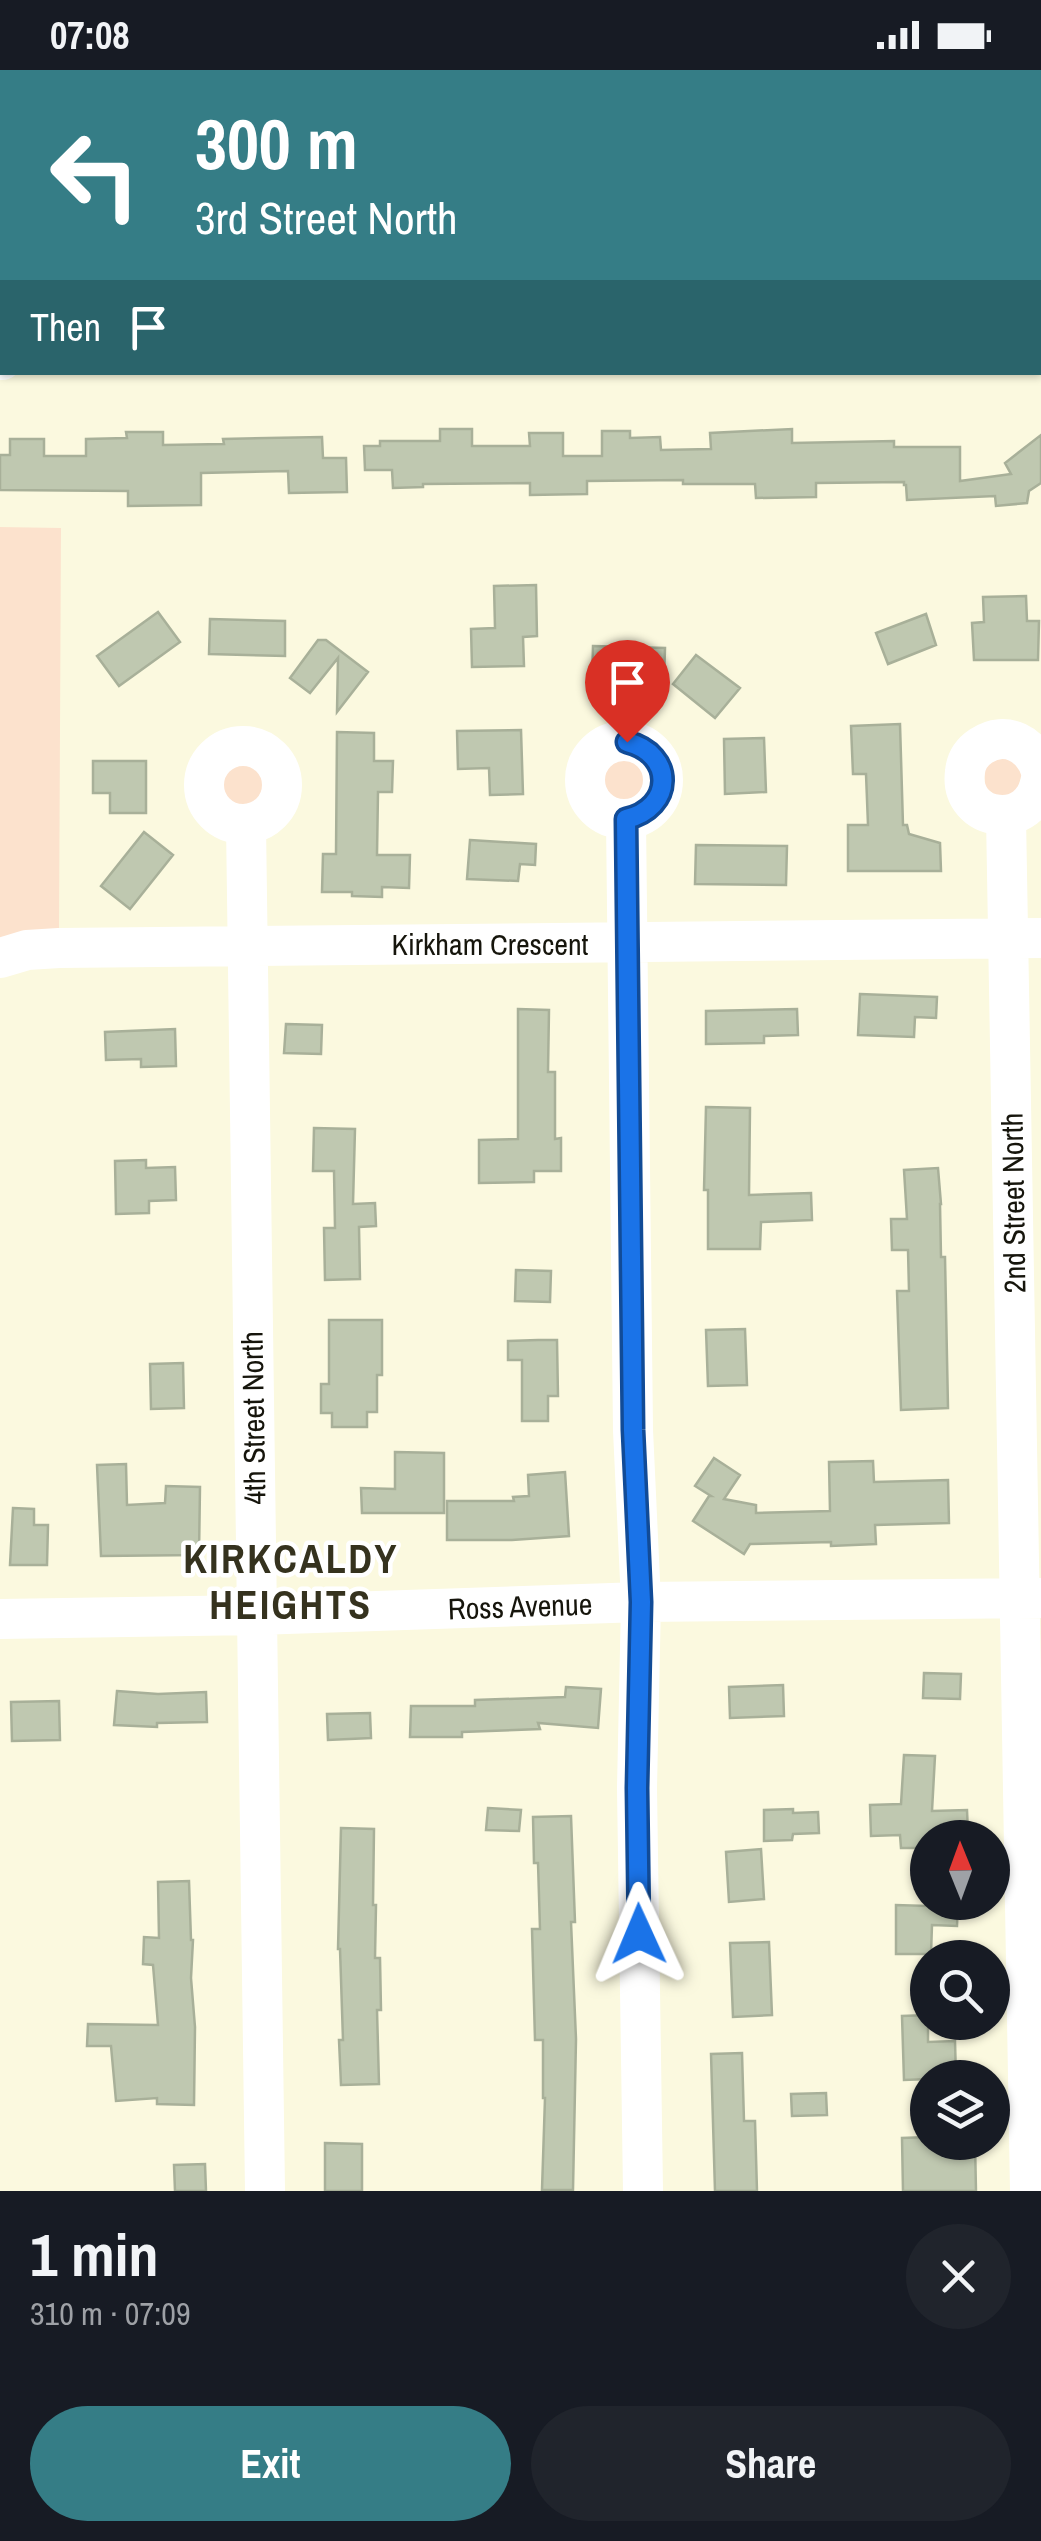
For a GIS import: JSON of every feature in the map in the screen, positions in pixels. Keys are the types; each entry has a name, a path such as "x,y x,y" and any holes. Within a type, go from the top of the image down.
{"street":[{"path":"995,739 1020,742 1037,760 1041,775 1029,806 1006,816 981,809 966,789 964,776 973,752 995,739"},
{"name":"2nd Street North","path":"1006,816 1024,938 1031,1598 1030,2191"},
{"path":"626,819 633,1430 641,1602 637,1788 642,2191"},
{"name":"4th Street North","path":"246,824 265,2191"},
{"name":"Kirkham Crescent","path":"0,958 27,950 59,948 1024,938"},
{"name":"Ross Avenue","path":"0,1619 641,1602 1031,1598"}],"shaded area":[{"path":"0,527 61,528 59,934 0,943"},
{"path":"1001,754 1024,768 1016,794 996,796 985,787 984,766"},
{"path":"624,758 639,765 646,780 639,795 624,802 609,795 602,780 609,765"},
{"path":"244,763 260,770 267,786 260,802 244,809 228,802 221,786 228,770"}],"building":[{"path":"440,429 472,429 472,446 530,446 529,433 563,433 563,456 602,456 602,431 630,431 630,438 660,437 661,450 711,449 710,433 792,429 792,443 894,441 894,447 960,447 960,481 1011,474 1005,463 1041,435 1041,483 1029,491 1027,503 996,506 995,496 907,500 904,482 816,483 816,497 756,498 755,484 587,481 587,494 530,495 530,483 393,488 392,470 365,470 364,446 380,446 380,441 440,441"},
{"path":"126,432 163,432 163,445 322,437 323,458 346,458 347,492 289,493 288,471 201,473 201,505 128,506 128,491 0,490 0,455 10,455 10,439 44,439 44,456 86,456 86,439 127,438"},
{"path":"536,585 537,636 523,637 524,666 472,667 471,629 495,628 494,586"},
{"path":"1026,596 1027,621 1039,621 1038,660 974,660 972,623 984,622 983,597"},
{"path":"158,612 180,642 119,686 97,656"},
{"path":"926,614 936,645 888,664 876,633"},
{"path":"210,619 285,621 285,656 209,654"},
{"path":"318,640 326,640 368,672 337,712 338,658 310,693 290,678"},
{"path":"593,646 665,648 664,682 592,681"},
{"path":"696,655 740,688 715,718 673,684"},
{"path":"900,724 903,825 907,825 909,834 940,843 941,871 848,871 848,825 868,825 866,774 853,774 851,726"},
{"path":"521,730 523,794 490,795 489,768 458,769 457,731"},
{"path":"337,732 374,733 374,761 393,761 392,792 378,792 377,855 410,855 409,888 382,887 382,897 322,892 323,854 336,854"},
{"path":"764,738 766,792 725,794 724,739"},
{"path":"93,761 146,761 146,813 110,813 110,793 93,793"},
{"path":"144,832 173,855 130,909 101,886"},
{"path":"470,840 536,844 535,865 520,864 518,881 467,879"},
{"path":"696,845 787,846 786,885 695,884"},
{"path":"860,994 937,997 936,1018 915,1017 914,1037 858,1035"},
{"path":"518,1009 549,1010 548,1072 555,1072 555,1139 561,1138 561,1171 534,1171 534,1182 479,1183 479,1140 518,1139"},
{"path":"797,1009 798,1035 764,1036 764,1043 706,1044 706,1011"},
{"path":"286,1024 322,1025 321,1054 284,1053"},
{"path":"175,1029 176,1066 141,1067 141,1059 106,1060 105,1032"},
{"path":"706,1107 750,1108 749,1195 811,1193 812,1220 761,1222 760,1249 708,1249 708,1190 704,1190"},
{"path":"314,1128 355,1129 353,1204 375,1203 376,1226 359,1227 360,1279 325,1280 324,1228 335,1228 334,1171 313,1171"},
{"path":"146,1160 146,1168 175,1167 176,1200 149,1201 149,1213 116,1214 115,1161"},
{"path":"938,1168 941,1257 945,1257 948,1408 901,1410 897,1291 909,1291 908,1250 892,1250 891,1219 907,1219 904,1170"},
{"path":"516,1270 551,1271 550,1302 515,1301"},
{"path":"329,1320 382,1320 377,1412 367,1412 367,1427 332,1427 332,1413 321,1413 321,1384 329,1384"},
{"path":"745,1329 747,1385 708,1386 706,1330"},
{"path":"557,1340 558,1396 548,1396 548,1421 522,1421 522,1360 508,1360 508,1341"},
{"path":"183,1363 184,1408 151,1409 150,1364"},
{"path":"395,1452 444,1453 444,1513 362,1513 361,1488 395,1489"},
{"path":"714,1458 740,1475 724,1499 756,1505 756,1513 830,1511 829,1462 873,1461 874,1482 948,1480 949,1523 875,1525 876,1544 750,1544 744,1554 693,1521 711,1496 695,1486"},
{"path":"126,1464 127,1505 165,1503 166,1486 200,1487 199,1555 101,1556 97,1465"},
{"path":"565,1472 569,1536 447,1540 447,1501 514,1501 513,1497 529,1496 528,1475"},
{"path":"13,1508 34,1509 34,1525 48,1525 47,1565 10,1565"},
{"path":"924,1673 961,1674 960,1699 923,1698"},
{"path":"783,1685 784,1716 730,1718 729,1687"},
{"path":"566,1687 601,1689 598,1728 538,1723 540,1729 462,1732 462,1737 410,1737 411,1706 475,1706 475,1700 565,1697"},
{"path":"117,1691 206,1692 207,1722 157,1723 157,1727 114,1725"},
{"path":"59,1701 60,1740 12,1741 11,1702"},
{"path":"370,1713 371,1738 328,1740 327,1714"},
{"path":"904,1755 935,1756 932,1811 967,1810 967,1820 910,1820 910,1848 901,1848 900,1835 871,1836 870,1805 901,1804"},
{"path":"488,1808 521,1810 519,1831 486,1830"},
{"path":"793,1809 793,1813 818,1812 819,1833 793,1834 792,1840 764,1841 764,1810"},
{"path":"571,1816 576,2039 573,2190 542,2190 545,2098 543,2040 535,2040 532,1929 540,1929 533,1817"},
{"path":"341,1828 374,1829 375,1958 380,1958 379,2084 341,2085"},
{"path":"761,1849 764,1899 729,1902 726,1852"},
{"path":"189,1881 194,2105 157,2104 157,2098 116,2101 111,2046 87,2046 88,2024 158,2025 153,1965 143,1964 144,1937 159,1938 158,1882"},
{"path":"896,1905 910,1905 910,1920 957,1920 957,1926 932,1925 931,1940 910,1940 910,1954 896,1954"},
{"path":"769,1942 772,2015 733,2017 730,1943"},
{"path":"902,2016 910,2016 910,2040 955,2041 956,2060 910,2060 910,2080 904,2080"},
{"path":"742,2053 744,2121 755,2121 757,2191 715,2191 711,2054"},
{"path":"826,2093 827,2115 792,2116 791,2094"},
{"path":"902,2138 910,2138 910,2160 975,2160 976,2191 903,2191"},
{"path":"325,2143 362,2144 362,2191 325,2191"},
{"path":"205,2164 206,2191 175,2191 174,2165"}],"district":[{"name":"KIRKCALDY HEIGHTS","path":"291,1581"}],"route":[{"path":"627,742 650,752 662,774 658,800 650,810 626,819 633,1430 641,1602 639,1934"}]}
